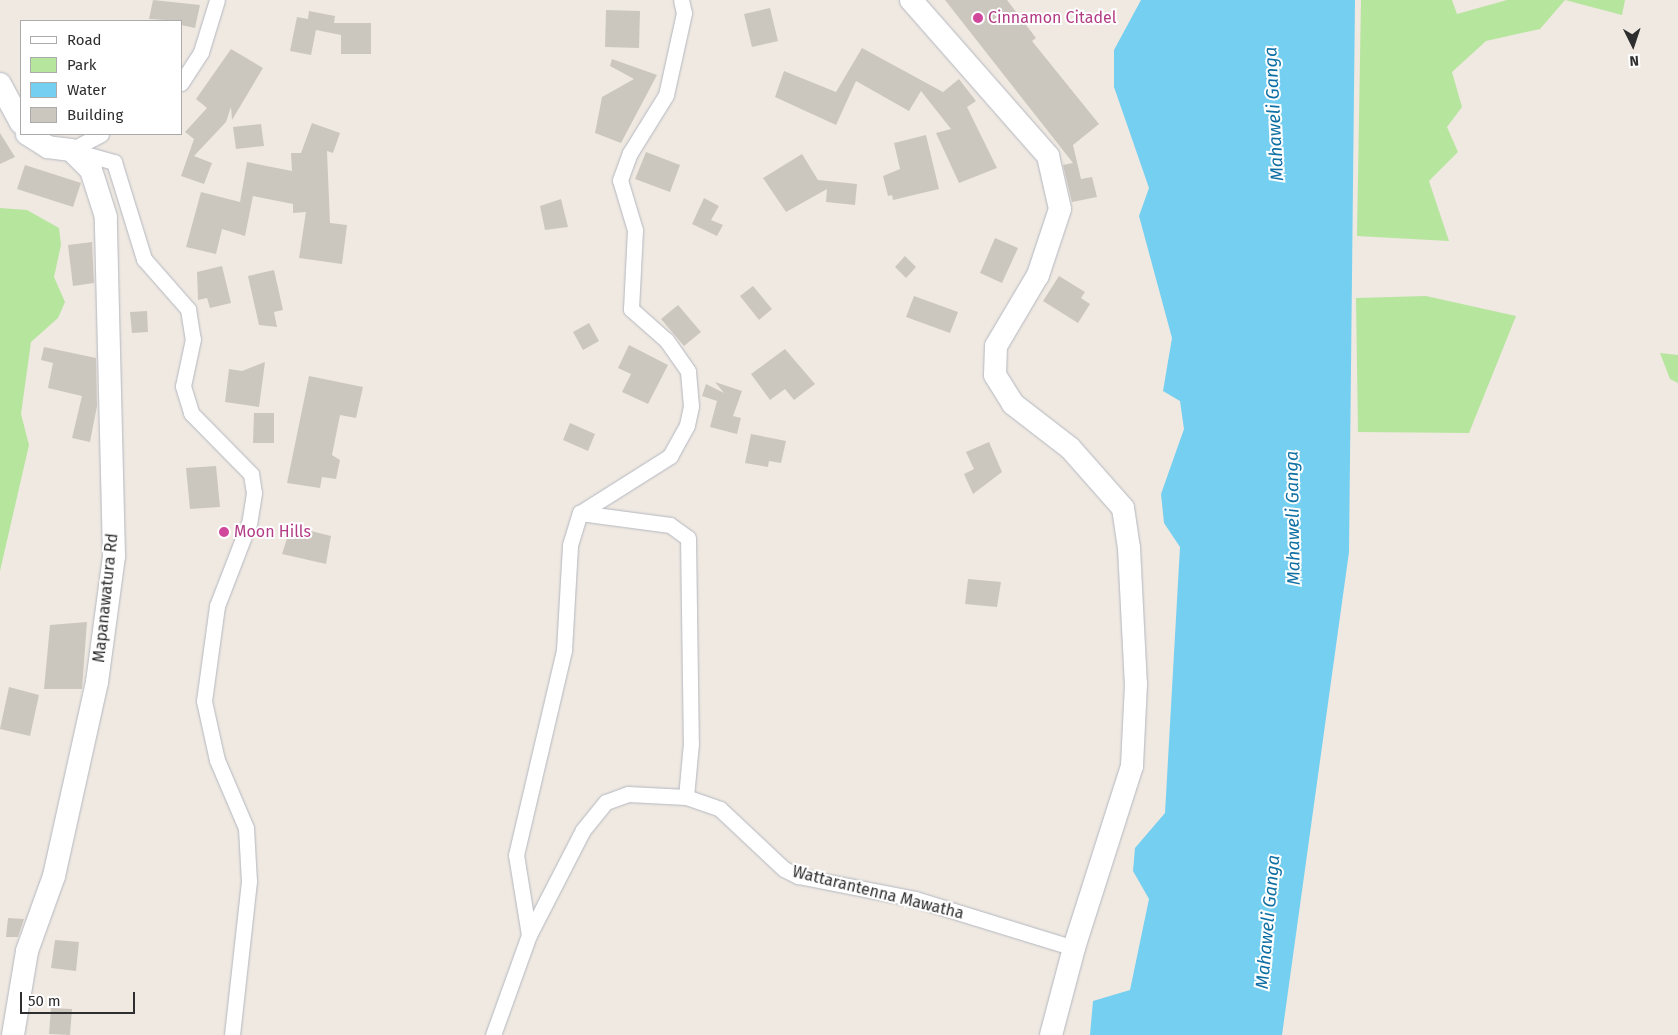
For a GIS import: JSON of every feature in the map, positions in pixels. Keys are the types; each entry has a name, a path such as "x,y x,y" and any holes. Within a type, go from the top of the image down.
{"street":[{"path":"182,81 200,52 217,0"},
{"path":"529,935 516,855 564,650 570,545 580,513 670,456 690,412 688,371 666,340 631,309 635,230 620,180 630,152 666,95 684,13 680,0"},
{"path":"911,0 1048,156 1060,209 1038,275 996,346 995,375 1013,404 1070,448 1123,508 1136,684 1132,766 1074,948 1051,1035"},
{"path":"0,84 20,121"},
{"path":"29,135 48,147 71,150 114,162 144,259 188,309 193,339 183,386 191,413 251,474 254,492 249,523 217,606 204,702 217,760 246,828 249,882 232,1035"},
{"path":"71,150 99,135"},
{"name":"Mapanawatura Rd","path":"13,1035 27,951 54,876 97,682 114,556 106,217 91,170 71,150"},
{"path":"580,513 670,524 688,538 691,743 686,796"},
{"name":"Wattarantenna Mawatha","path":"493,1035 529,935 584,830 606,802 628,794 686,796 720,809 784,869 798,876 915,899 1074,948"}],"green space":[{"path":"1361,0 1452,0 1457,14 1507,0 1565,0 1540,29 1486,41 1452,72 1462,107 1447,127 1458,152 1429,181 1449,241 1357,236"},
{"path":"1565,0 1625,0 1622,15"},
{"path":"0,208 27,210 59,228 61,245 54,277 65,302 58,318 31,342 21,414 29,445 0,571"},
{"path":"1426,296 1516,316 1469,433 1358,432 1356,298"},
{"path":"1660,353 1678,355 1678,383 1670,379"}],"water":[{"name":"Mahaweli Ganga","path":"1141,0 1355,0 1349,552 1282,1035 1090,1035 1093,1001 1130,990 1149,899 1133,871 1135,848 1165,813 1180,547 1164,523 1161,494 1184,429 1180,401 1163,391 1172,338 1139,216 1149,188 1114,87 1114,50"}],"building":[{"path":"153,0 200,5 195,28 182,25 182,20 149,19"},
{"path":"945,0 1007,0 1036,38 1032,41 1099,124 1073,145 1081,179 1092,177 1097,197 1072,202 1063,165 1073,163"},
{"path":"770,8 778,41 752,47 744,14"},
{"path":"606,10 640,11 639,48 605,47"},
{"path":"309,11 335,16 334,23 371,23 371,54 341,54 341,35 316,30 311,55 290,51 297,17 308,19"},
{"path":"862,48 943,92 959,79 976,101 967,107 997,168 959,183 936,133 951,129 921,91 909,111 856,81 836,125 775,97 784,71 836,92"},
{"path":"231,49 263,68 232,120 231,107 226,122 194,156 212,163 204,184 181,176 194,139 185,132 207,108 196,99"},
{"path":"612,59 657,75 621,143 595,133 602,97 634,79 610,66"},
{"path":"312,123 340,133 333,153 327,151 330,223 347,225 342,264 299,258 306,212 293,213 293,204 253,196 245,236 222,229 216,254 186,247 201,192 240,202 247,162 292,171 291,153 301,153"},
{"path":"261,124 264,146 236,149 233,127"},
{"path":"0,133 15,157 0,164"},
{"path":"926,135 939,189 893,200 892,195 888,196 883,176 900,169 894,143"},
{"path":"646,152 680,165 670,192 635,179"},
{"path":"802,154 818,180 857,184 855,205 826,202 827,189 786,212 763,178"},
{"path":"25,165 81,183 73,207 17,189"},
{"path":"704,198 719,206 711,220 723,225 717,236 692,224"},
{"path":"561,199 568,227 545,230 540,206"},
{"path":"995,238 1018,248 1002,283 980,273"},
{"path":"92,242 94,283 73,286 68,245"},
{"path":"905,256 916,267 906,278 895,267"},
{"path":"222,266 231,303 210,308 207,298 198,300 197,272"},
{"path":"274,270 283,310 274,312 277,327 259,325 248,276"},
{"path":"1059,276 1085,292 1081,298 1090,304 1078,323 1043,301"},
{"path":"753,286 772,309 759,320 740,296"},
{"path":"914,296 958,312 950,333 906,317"},
{"path":"678,305 701,332 684,346 661,319"},
{"path":"147,311 148,332 132,333 130,312"},
{"path":"589,323 599,341 583,350 573,332"},
{"path":"629,345 668,365 648,404 622,392 631,374 618,368"},
{"path":"44,347 96,358 97,406 90,442 72,438 82,396 48,388 53,363 41,360"},
{"path":"785,349 815,384 794,400 785,389 770,400 751,374"},
{"path":"265,362 259,407 225,402 229,369 242,371"},
{"path":"309,376 363,387 356,418 340,415 332,455 340,460 336,479 322,477 320,488 287,483"},
{"path":"715,382 742,391 733,416 741,418 737,434 710,427 717,401 702,396 706,384 724,393"},
{"path":"254,413 274,413 274,443 253,443"},
{"path":"570,423 595,434 588,451 563,440"},
{"path":"751,434 786,441 781,463 769,461 768,467 745,463"},
{"path":"989,442 1002,472 973,494 964,474 974,469 966,452"},
{"path":"216,466 220,507 190,509 186,468"},
{"path":"291,526 331,536 326,564 282,554"},
{"path":"968,579 1001,582 997,607 965,604"},
{"path":"87,622 82,689 44,689 50,625"},
{"path":"9,687 39,695 30,736 0,729"},
{"path":"8,918 24,919 18,937 6,937"},
{"path":"55,940 79,942 76,971 51,968"},
{"path":"51,1008 72,1009 70,1035 49,1034"}],"place":[{"name":"Cinnamon Citadel","path":"978,18"},
{"name":"Moon Hills","path":"224,532"}]}
